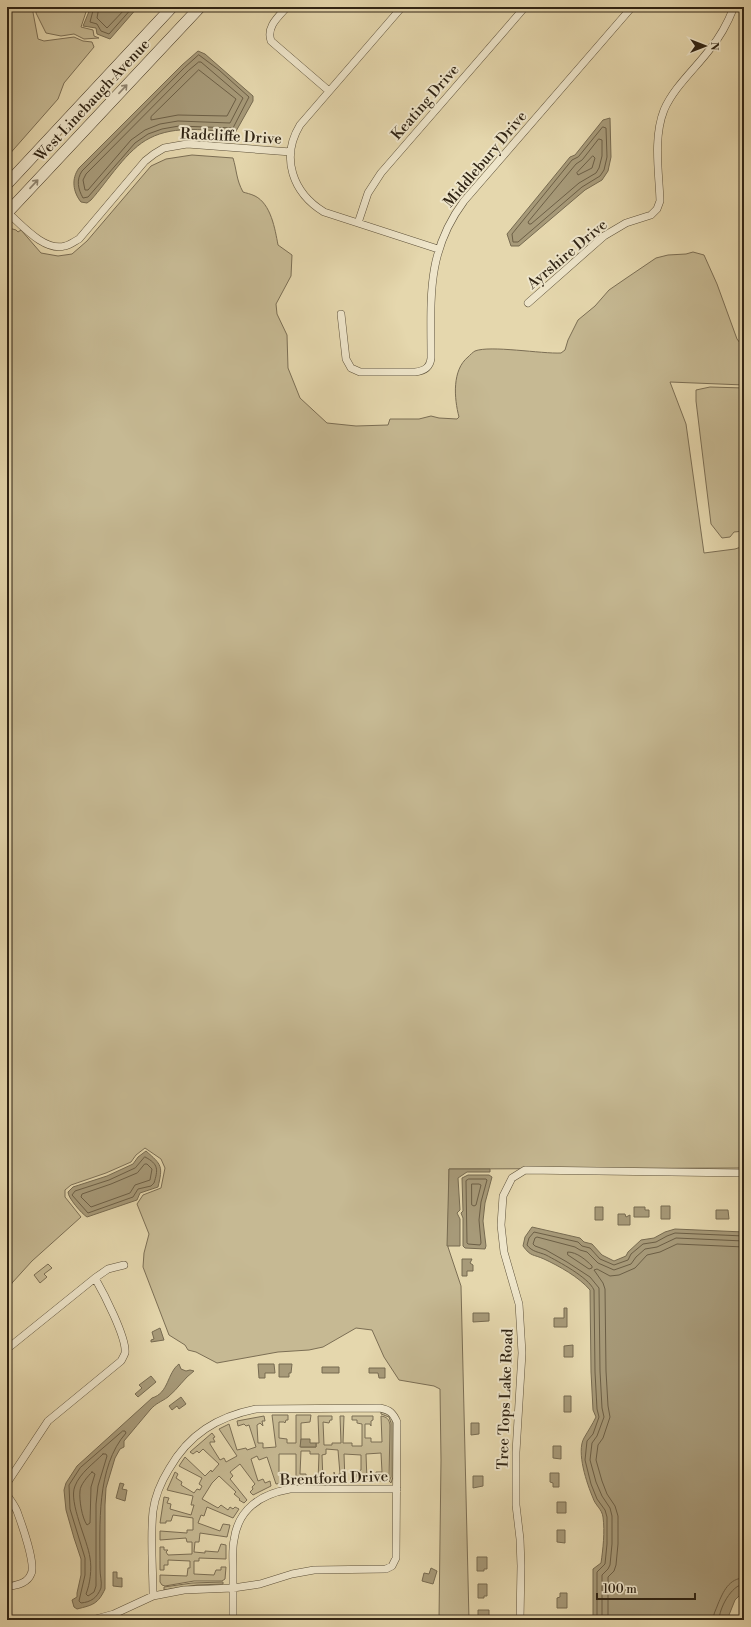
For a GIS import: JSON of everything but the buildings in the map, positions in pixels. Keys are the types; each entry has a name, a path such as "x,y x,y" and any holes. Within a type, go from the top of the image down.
{"main road":[{"name":"West Linebaugh Avenue","path":"7,184 172,7"},
{"name":"West Linebaugh Avenue","path":"7,213 200,7"}],"street":[{"path":"287,7 271,26 269,36 271,41 329,91"},
{"path":"291,152 294,138 300,125 402,7"},
{"name":"Keating Drive","path":"358,223 368,193 381,173 525,7"},
{"name":"Middlebury Drive","path":"342,314 346,359 351,368 360,372 415,372 428,368 430,363 431,285 438,249 449,223 464,201 632,7"},
{"name":"Ayrshire Drive","path":"528,303 604,236 626,223 651,215 657,209 660,201 658,137 664,110 675,91 711,49 721,34 734,7"},
{"name":"Radcliffe Drive","path":"7,213 42,243 54,247 65,246 79,239 146,161 164,148 187,144 291,152 291,165 299,190 314,206 324,212 438,249"},
{"path":"744,146 744,199"},
{"name":"Tree Tops Lake Road","path":"520,1620 521,1566 520,1539 516,1506 516,1452 522,1353 519,1304 504,1252 501,1225 503,1196 512,1178 525,1170 744,1172"},
{"path":"7,1349 95,1278 108,1269 124,1265"},
{"path":"7,1483 48,1421 121,1361 125,1353 112,1310 95,1278"},
{"path":"92,1620 114,1614 154,1596 184,1590 233,1588 260,1584 292,1574 312,1571 386,1569 392,1566 396,1558 397,1489 397,1422 393,1414 388,1409 377,1408 256,1409 224,1418 206,1428 191,1440 176,1457 161,1484 154,1504 154,1596"},
{"name":"Brentford Drive","path":"233,1620 233,1541 236,1531 250,1507 258,1500 273,1492 290,1489 397,1489"},
{"path":"7,1495 18,1514 32,1564 32,1573 24,1583 7,1587"}],"shaded area":[{"path":"7,7 32,7 38,39 44,41 74,37 83,41 92,42 94,47 64,83 58,99 7,157"},
{"path":"36,7 86,7 87,9 81,27 93,30 94,36 99,38 84,39 74,34 61,36 46,33 36,13"},
{"path":"192,155 233,158 243,192 255,196 265,205 269,211 278,245 292,255 291,276 276,304 277,314 287,335 288,368 300,398 327,423 356,426 388,425 390,419 419,419 431,416 457,419 459,417 455,393 457,377 459,369 473,352 482,349 504,349 561,353 565,350 568,340 578,320 595,306 609,290 656,258 668,255 693,252 704,255 717,284 737,339 744,348 744,385 670,382 686,424 704,553 735,549 744,546 744,1168 449,1169 448,1247 461,1286 469,1620 439,1619 441,1460 440,1389 434,1386 399,1380 384,1357 372,1330 356,1328 323,1347 309,1350 278,1352 217,1363 196,1352 188,1350 185,1345 169,1335 143,1267 144,1253 149,1234 137,1204 143,1195 161,1188 165,1168 161,1159 145,1148 136,1155 131,1162 106,1173 71,1185 65,1190 65,1197 81,1217 32,1261 12,1283 7,1295 7,229 9,228 18,232 21,230 41,253 58,256 72,254 87,241 151,166 166,159"},
{"path":"710,387 744,388 744,531 734,532 730,537 722,538 711,524 696,401 696,390"},
{"path":"48,1264 52,1268 44,1274 47,1277 40,1283 34,1275"},
{"path":"381,1412 389,1414 393,1420 393,1477 391,1483 389,1481 391,1477 391,1423 389,1417 381,1414"},
{"path":"272,1415 288,1415 288,1420 286,1420 285,1423 279,1422 279,1438 287,1439 287,1443 296,1443 296,1415 311,1415 310,1422 301,1423 301,1447 316,1447 316,1443 319,1443 318,1416 332,1416 332,1420 330,1420 329,1423 323,1422 324,1445 341,1443 340,1416 344,1416 343,1443 352,1443 352,1446 362,1446 362,1424 357,1423 357,1420 352,1420 352,1416 373,1416 371,1426 370,1424 365,1424 365,1438 371,1438 371,1442 382,1442 381,1416 386,1418 390,1425 389,1480 372,1482 372,1477 376,1477 376,1472 382,1472 381,1453 366,1454 367,1481 353,1481 352,1477 356,1477 357,1472 361,1470 361,1455 344,1454 345,1481 331,1482 331,1478 334,1478 334,1472 335,1475 340,1474 338,1450 326,1449 326,1454 322,1455 323,1481 318,1481 319,1454 310,1454 310,1451 301,1451 300,1474 306,1474 306,1477 311,1477 311,1481 296,1481 296,1454 279,1454 279,1475 284,1475 285,1473 285,1477 288,1477 288,1482 276,1484 267,1457 259,1460 257,1456 251,1459 258,1481 263,1479 265,1483 270,1481 271,1486 253,1495 250,1492 255,1484 240,1464 230,1472 233,1476 230,1479 247,1500 244,1503 239,1500 240,1499 234,1494 236,1492 219,1476 212,1483 202,1499 218,1508 221,1505 228,1510 230,1507 233,1509 235,1507 239,1509 233,1518 207,1507 204,1516 201,1515 198,1523 220,1531 223,1524 230,1525 227,1537 200,1533 199,1542 195,1542 194,1552 218,1552 221,1544 226,1545 226,1559 199,1558 199,1561 194,1561 194,1574 214,1575 216,1570 221,1570 221,1567 226,1567 225,1579 222,1581 194,1581 165,1586 162,1585 160,1582 160,1575 187,1576 188,1568 190,1568 190,1561 168,1560 168,1565 164,1565 164,1570 160,1570 160,1547 164,1547 164,1550 168,1550 166,1552 168,1555 192,1554 192,1542 187,1542 186,1538 160,1540 160,1531 187,1533 187,1530 193,1530 193,1518 173,1515 171,1521 160,1523 164,1497 169,1498 167,1503 171,1504 170,1509 191,1515 194,1505 191,1505 193,1496 167,1490 175,1472 178,1474 176,1478 182,1482 181,1485 194,1493 197,1489 200,1490 202,1486 199,1484 202,1478 179,1466 185,1457 205,1476 211,1470 212,1472 219,1464 203,1449 199,1453 197,1451 193,1454 190,1452 212,1433 215,1437 213,1438 215,1442 210,1442 210,1444 220,1460 224,1458 226,1462 237,1456 219,1429 229,1424 237,1450 246,1448 247,1450 256,1447 249,1425 246,1426 244,1424 238,1426 237,1421 264,1416 265,1421 262,1421 263,1426 260,1423 257,1425 258,1443 263,1443 263,1448 276,1447"},
{"path":"223,1582 223,1584 197,1585 164,1590 164,1587 192,1583"}],"water":[{"path":"89,7 138,7 110,39 97,34 96,28 83,26 90,9"},
{"path":"198,51 205,54 253,96 253,101 235,133 203,130 181,130 170,131 150,138 126,157 91,200 87,203 81,202 76,194 74,185 76,172 79,168 182,65"},
{"path":"610,118 611,157 608,171 602,180 585,190 519,246 511,246 507,234 570,157 575,155 603,120"},
{"path":"146,1151 160,1166 161,1170 158,1187 140,1193 137,1200 87,1217 73,1202 68,1192 73,1187 107,1176 133,1164 138,1157"},
{"path":"449,1169 490,1169 490,1172 467,1172 458,1178 460,1210 457,1213 460,1219 460,1246 447,1246"},
{"path":"468,1175 489,1175 492,1177 485,1203 483,1221 486,1246 485,1249 465,1248 463,1246 463,1218 461,1213 463,1211 462,1178"},
{"path":"661,1206 670,1206 670,1219 661,1219"},
{"path":"595,1207 603,1207 603,1220 595,1220"},
{"path":"634,1207 645,1207 645,1210 649,1210 649,1217 634,1217"},
{"path":"716,1210 728,1210 729,1219 716,1219"},
{"path":"618,1214 625,1214 626,1217 630,1215 630,1225 618,1225"},
{"path":"532,1227 580,1238 584,1242 592,1244 602,1255 614,1261 626,1256 628,1252 641,1240 654,1238 675,1229 744,1232 744,1591 735,1600 727,1620 593,1620 593,1569 601,1563 604,1529 602,1514 594,1500 585,1477 581,1451 584,1438 596,1417 593,1410 591,1372 590,1290 568,1272 544,1259 530,1254 526,1250 523,1246 525,1237"},
{"path":"462,1259 472,1259 470,1263 473,1265 473,1271 467,1271 467,1276 462,1276"},
{"path":"564,1308 567,1308 567,1327 554,1327 554,1318 564,1318"},
{"path":"473,1313 489,1313 489,1321 473,1322"},
{"path":"160,1328 164,1340 151,1342 151,1340 154,1339 152,1332"},
{"path":"573,1345 573,1357 564,1357 564,1346"},
{"path":"179,1364 181,1369 186,1371 194,1371 172,1394 156,1404 150,1410 124,1441 124,1447 120,1449 115,1458 106,1488 105,1589 97,1601 77,1609 74,1607 72,1600 77,1597 81,1575 81,1559 66,1510 64,1490 66,1483 77,1466 152,1398 162,1392 172,1372"},
{"path":"258,1364 274,1364 275,1373 265,1373 265,1378 259,1378"},
{"path":"279,1364 292,1364 289,1377 279,1377"},
{"path":"322,1367 339,1367 339,1373 322,1373"},
{"path":"369,1368 385,1368 385,1378 379,1378 378,1373 369,1373"},
{"path":"151,1376 156,1382 138,1397 135,1394 142,1388 139,1385"},
{"path":"564,1396 571,1396 571,1412 564,1412"},
{"path":"181,1397 186,1404 179,1409 177,1406 172,1410 169,1406"},
{"path":"471,1423 479,1423 479,1434 471,1435"},
{"path":"301,1439 310,1439 310,1443 316,1443 316,1447 300,1447"},
{"path":"553,1446 561,1446 561,1459 553,1458"},
{"path":"550,1473 559,1473 559,1487 553,1487 553,1483 550,1482"},
{"path":"473,1476 483,1476 483,1486 473,1488"},
{"path":"120,1483 124,1484 122,1489 127,1490 125,1501 116,1498"},
{"path":"557,1502 566,1502 566,1513 557,1513"},
{"path":"557,1530 565,1530 565,1543 557,1542"},
{"path":"477,1557 487,1557 487,1569 484,1569 484,1571 477,1571"},
{"path":"431,1568 437,1571 433,1584 422,1581 424,1573 429,1574"},
{"path":"113,1572 117,1572 117,1578 122,1578 122,1587 113,1586"},
{"path":"478,1584 487,1584 487,1596 484,1596 484,1598 478,1598"},
{"path":"560,1593 567,1593 567,1608 557,1608 557,1598 560,1597"},
{"path":"478,1610 489,1610 489,1619 478,1619"}]}
